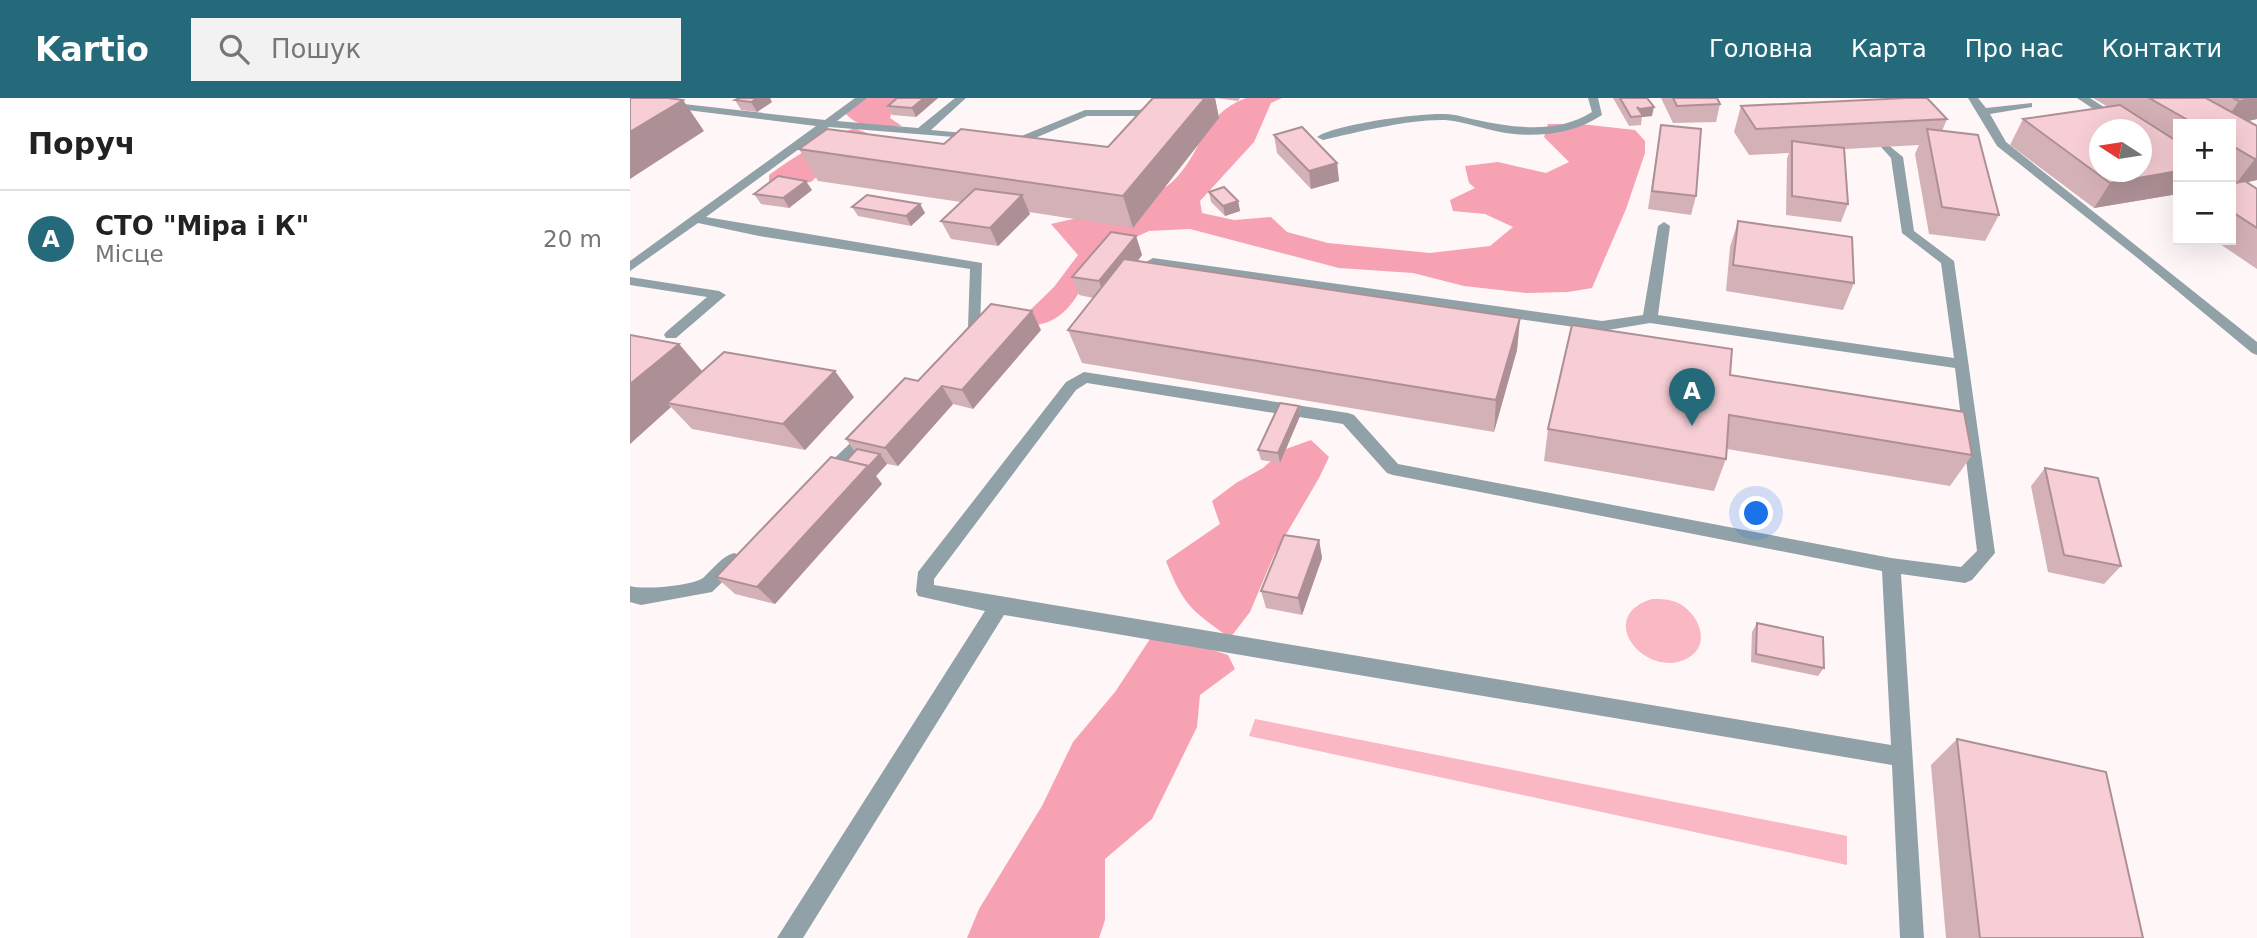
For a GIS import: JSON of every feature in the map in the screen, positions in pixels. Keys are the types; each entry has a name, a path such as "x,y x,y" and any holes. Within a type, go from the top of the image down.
{"street":[{"path":"630,267 862,98"},
{"path":"920,132 961,98"},
{"path":"1021,141 1085,113 1140,113 1190,98"},
{"path":"1322,137 1365,126 1445,117 1514,131 1550,130 1581,124 1598,113 1593,98"},
{"path":"1973,98 2001,144 2145,257 2257,350"},
{"path":"2082,98 2116,119"},
{"path":"630,100 826,124 1046,145"},
{"path":"1983,112 2028,105"},
{"path":"1892,152 1908,233 1947,261 1986,553 1965,575 1891,565 1393,469 1349,419 1084,377 1063,397 925,577 925,591 999,606 1902,757"},
{"path":"696,219 759,232 977,266 975,328 948,356"},
{"path":"1650,318 1664,226"},
{"path":"1153,262 1602,326 1650,318 1962,364"},
{"path":"630,281 719,295 671,335"},
{"path":"816,485 885,420"},
{"path":"630,594 641,597 705,587 745,550"},
{"path":"1891,565 1912,938"},
{"path":"789,938 999,606"}],"shaded area":[{"path":"861,98 906,98 892,111 890,118 902,126 872,126 852,119 846,114"},
{"path":"1246,98 1282,98 1271,103 1254,142 1200,201 1202,213 1234,220 1271,217 1287,232 1328,243 1430,253 1490,246 1513,227 1485,214 1453,211 1450,200 1475,188 1469,183 1465,166 1498,162 1546,173 1569,162 1544,137 1548,124 1581,124 1635,130 1645,141 1645,153 1626,209 1592,288 1568,292 1526,293 1464,286 1413,273 1339,268 1190,229 1149,231 1098,254 1075,299 1059,316 1036,325 1025,315 1054,287 1078,255 1051,224 1118,208 1152,195 1166,186 1186,165 1212,122 1232,105"},
{"path":"854,128 880,138 823,171 811,182 769,187 769,175 779,168 820,143"},
{"path":"1311,440 1329,457 1274,555 1250,612 1230,638 1190,606 1178,588 1166,561 1220,524 1212,501 1263,468 1283,450"},
{"path":"1652,599 1678,603 1697,621 1700,645 1688,658 1672,663 1657,661 1632,644 1627,632 1627,619 1635,608"},
{"path":"1152,636 1185,641 1228,655 1235,669 1200,695 1197,727 1152,819 1105,859 1105,920 1099,938 967,938 979,909 1042,806 1073,742 1115,692"},
{"path":"1255,719 1847,836 1847,865 1249,736"}],"building":[{"path":"630,98 668,98 683,100 630,132"},
{"path":"758,98 751,102 735,100"},
{"path":"897,98 924,98 912,108 888,106"},
{"path":"1153,98 1205,98 1123,196 799,149 827,129 944,144 961,129 1108,147"},
{"path":"1620,98 1647,98 1654,107 1637,107 1643,116 1631,117"},
{"path":"1673,98 1717,98 1720,104 1677,106"},
{"path":"1927,98 1947,119 1756,129 1741,106"},
{"path":"2149,98 2206,98 2257,126 2257,158 2236,148 2236,119 2186,119"},
{"path":"2233,98 2257,98 2239,101"},
{"path":"2120,105 2142,119 2089,119 2089,168 2023,119"},
{"path":"1661,125 1701,129 1696,196 1652,191"},
{"path":"2152,125 2173,139 2173,172 2152,176"},
{"path":"1302,127 1337,163 1309,171 1274,135"},
{"path":"1927,129 1978,135 1999,215 1942,207"},
{"path":"1792,141 1844,148 1848,204 1792,196"},
{"path":"778,176 806,181 783,198 754,194"},
{"path":"2245,181 2257,189 2257,228 2236,214 2236,183"},
{"path":"1224,187 1238,201 1223,206 1209,192"},
{"path":"975,189 1022,195 990,228 941,221"},
{"path":"867,195 920,204 906,216 852,207"},
{"path":"1738,221 1852,237 1854,283 1733,265"},
{"path":"1111,232 1136,236 1099,281 1072,277"},
{"path":"1124,259 1520,318 1496,400 1068,330"},
{"path":"991,304 1032,311 962,390 942,386 885,448 846,439 905,378 918,381"},
{"path":"1572,325 1732,349 1730,375 1964,412 1972,455 1729,415 1726,459 1548,429"},
{"path":"630,335 679,344 630,384"},
{"path":"724,352 835,371 783,424 667,403"},
{"path":"1280,403 1299,406 1278,453 1258,450"},
{"path":"857,449 880,454 869,466 846,461"},
{"path":"831,457 868,466 757,587 716,577"},
{"path":"2045,468 2098,478 2121,566 2064,555"},
{"path":"1284,535 1319,540 1298,598 1261,591"},
{"path":"1757,623 1823,637 1824,668 1756,654"},
{"path":"1957,739 2106,772 2143,938 1980,938"}],"place":[{"name":"СТО \"Міра і К\"","path":"1692,426"}]}
